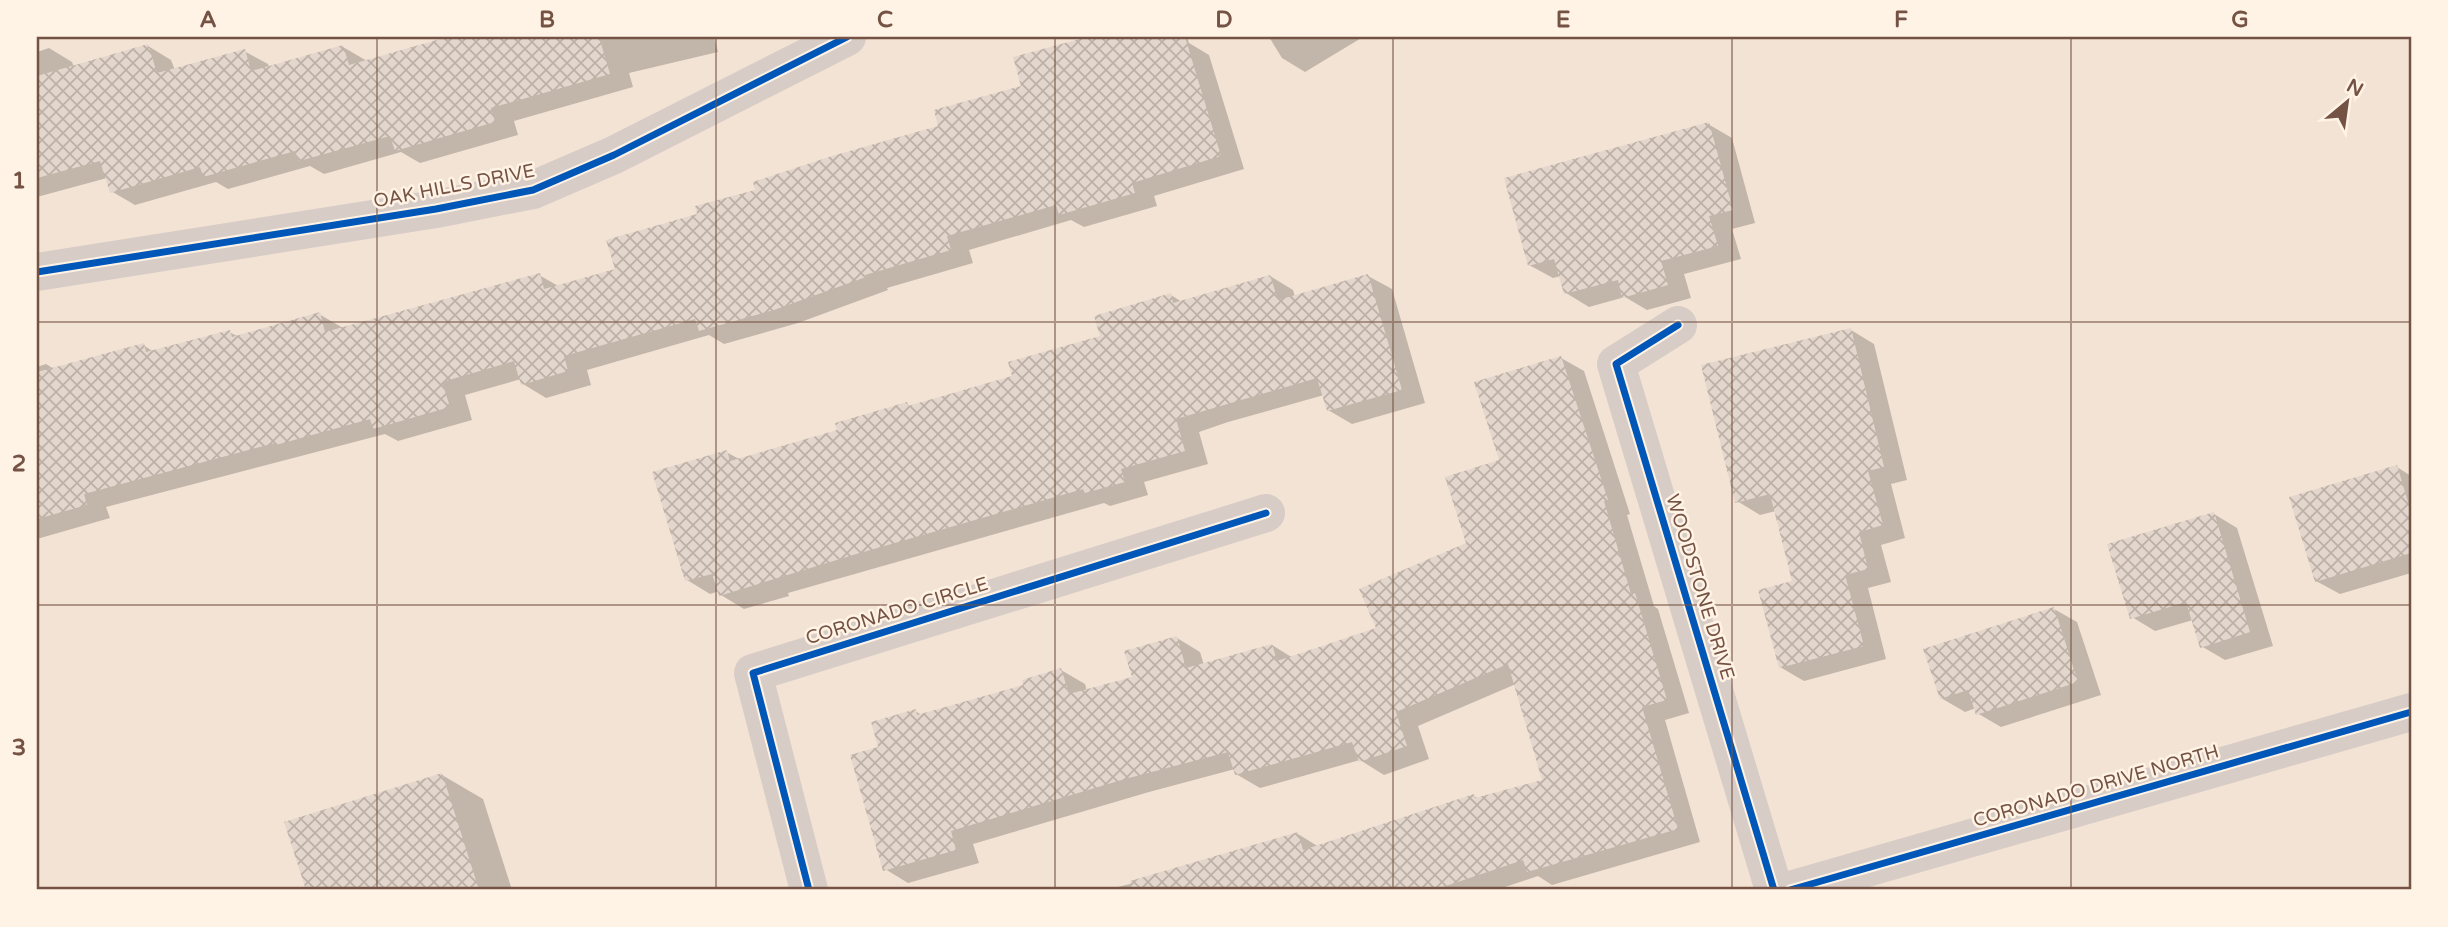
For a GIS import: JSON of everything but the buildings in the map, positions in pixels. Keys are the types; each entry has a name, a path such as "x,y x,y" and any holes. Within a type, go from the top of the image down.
{"street":[{"name":"OAK HILLS DRIVE","path":"37,272 423,211 533,190 614,156 847,37"},
{"name":"WOODSTONE DRIVE","path":"1678,326 1616,364 1774,890"},
{"name":"CORONADO CIRCLE","path":"809,890 753,673 1266,513"},
{"name":"CORONADO DRIVE NORTH","path":"1790,890 2411,712"}],"shaded area":[{"path":"37,37 2411,37 2411,890 37,890"}],"cycle path":[{"path":"37,272 436,209 533,190 614,155 847,37"},
{"path":"1678,325 1616,364 1774,890"},
{"path":"809,890 753,673 1266,513"},
{"path":"1790,890 2411,712"}]}
